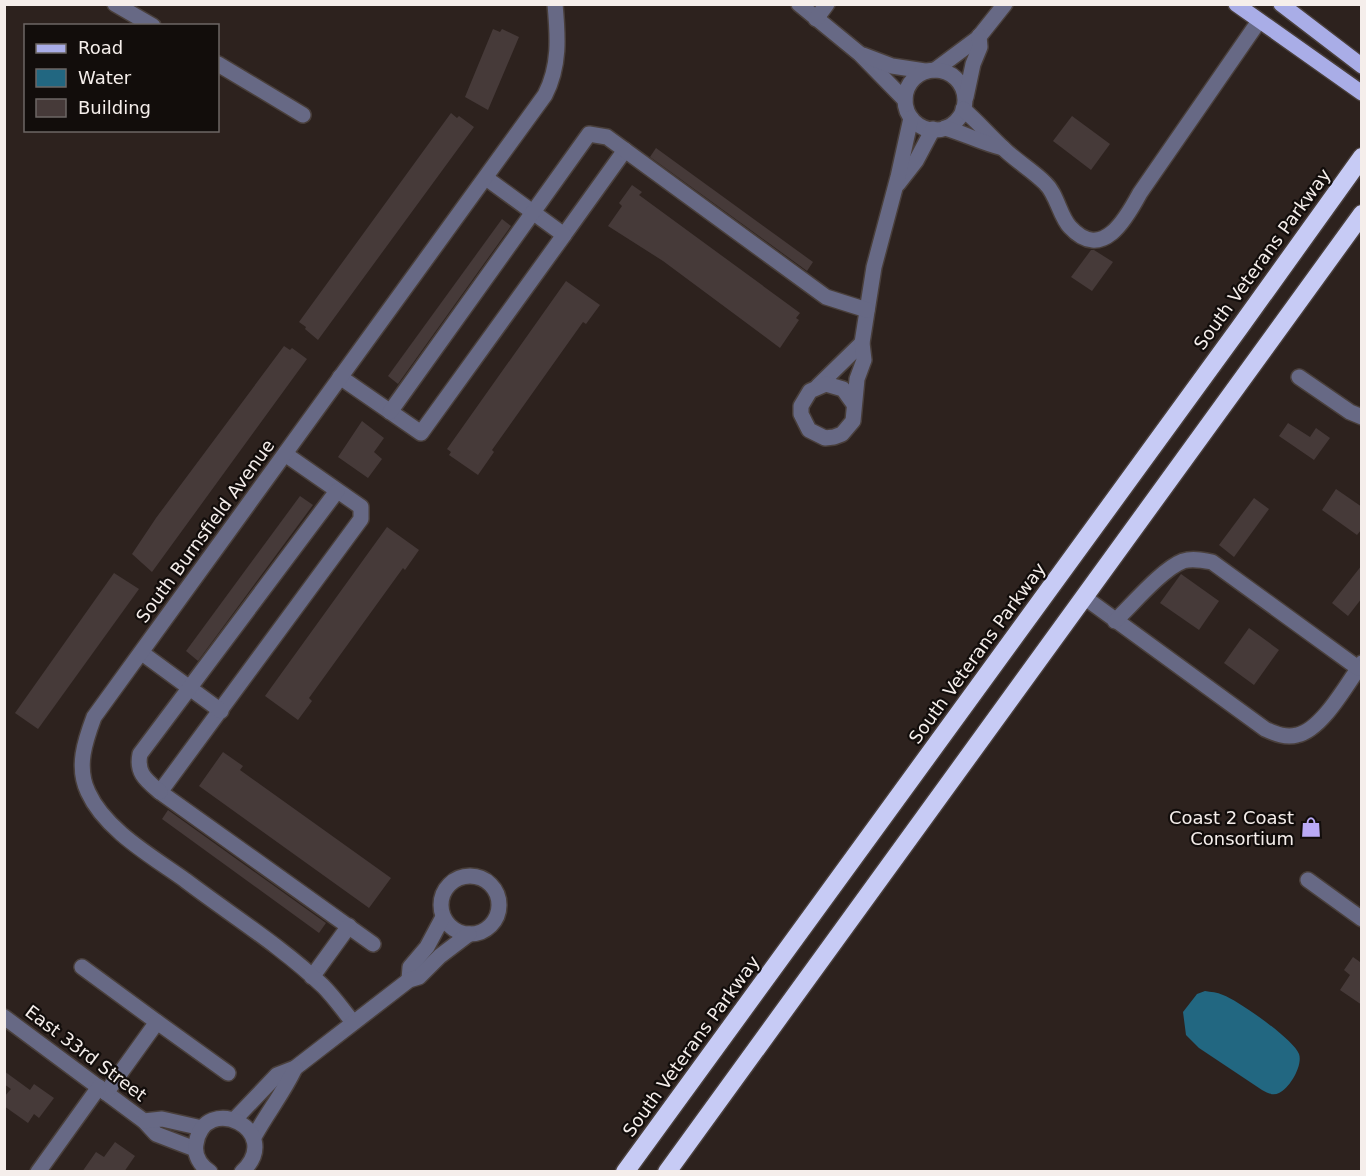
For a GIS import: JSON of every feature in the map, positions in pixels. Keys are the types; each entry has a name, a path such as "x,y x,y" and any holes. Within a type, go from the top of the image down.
{"highway":[{"name":"South Veterans Parkway","path":"625,1172 1362,157"},
{"path":"667,1172 1362,214"}],"main road":[{"path":"1236,4 1362,93"},
{"path":"1281,4 1362,66"}],"street":[{"path":"116,4 150,24"},
{"name":"South Burnsfield Avenue","path":"352,1021 325,988 296,962 131,841 99,811 87,791 81,768 84,748 94,717 531,117 554,79 557,28 555,4"},
{"path":"799,4 860,54 905,100 911,118 918,125 966,134 981,143 1003,148"},
{"path":"816,19 827,4"},
{"path":"905,100 910,82 917,75 930,70 980,36 1005,4"},
{"path":"860,54 892,66 946,72 954,77 961,85 964,106 1003,148 1047,184 1069,227 1087,239 1101,240 1112,234 1127,217 1140,193 1259,21"},
{"path":"895,189 939,129 954,123 964,106 973,64 980,47 980,36"},
{"path":"219,65 303,115"},
{"path":"853,403 857,379 864,360 862,343 874,267 911,118"},
{"path":"390,412 590,134 607,137 626,150 826,297 867,310"},
{"path":"340,377 421,433 626,150"},
{"path":"486,178 564,235"},
{"path":"818,386 835,385 849,395 853,403 855,412 849,428 834,437 816,435 809,430 801,414 801,406 810,391 862,343"},
{"path":"1299,377 1350,412 1362,417"},
{"path":"160,792 361,519 361,507 285,454"},
{"path":"337,491 140,754 138,765 145,780 160,792 373,944"},
{"path":"1084,597 1115,621 1265,729 1278,735 1299,735 1316,726 1360,665 1212,562 1184,561 1168,570 1115,621"},
{"path":"141,653 221,711"},
{"path":"467,876 486,881 497,896 498,914 487,929 469,934 452,928 443,917 441,902 444,892 450,885 467,876"},
{"path":"1308,880 1362,919"},
{"path":"409,980 410,967 427,947 443,917"},
{"path":"312,977 349,926"},
{"path":"235,1119 277,1075 295,1068 352,1021 409,980 419,977 440,956 469,934"},
{"path":"82,966 228,1073"},
{"name":"East 33rd Street","path":"4,1017 144,1121 156,1134 195,1149"},
{"path":"38,1172 157,1022"},
{"path":"254,1137 266,1114 286,1087 295,1068"},
{"path":"205,1170 195,1149 197,1137 202,1128 219,1118 235,1119 247,1126 254,1137 255,1145 251,1168"},
{"name":"East 33rd Street","path":"144,1121 162,1119 202,1128"}],"water":[{"path":"1205,991 1221,994 1241,1005 1277,1030 1295,1047 1299,1054 1299,1064 1295,1076 1283,1090 1275,1094 1264,1091 1199,1048 1186,1035 1183,1012 1197,994"}],"building":[{"path":"493,29 500,32 502,29 519,37 488,110 465,97"},
{"path":"451,113 474,127 318,340 299,322"},
{"path":"1072,116 1110,144 1091,170 1053,141"},
{"path":"656,148 813,262 807,271 650,157"},
{"path":"632,185 642,192 639,195 800,313 796,318 799,320 780,348 663,261 608,226 622,206 619,203"},
{"path":"502,219 511,226 398,384 388,376"},
{"path":"1091,250 1113,262 1092,291 1071,277"},
{"path":"566,281 600,305 586,324 583,322 492,450 494,452 478,475 449,455 451,452 447,449"},
{"path":"284,346 290,350 292,348 307,359 152,572 132,554 156,518"},
{"path":"362,421 384,438 374,452 382,459 368,478 338,457"},
{"path":"1288,423 1310,437 1316,428 1330,438 1314,460 1279,436"},
{"path":"1336,489 1362,507 1362,529 1357,535 1322,510"},
{"path":"300,496 313,505 198,661 186,651"},
{"path":"1254,498 1269,509 1234,557 1219,545"},
{"path":"387,527 419,550 405,570 403,568 309,698 312,701 298,720 265,696"},
{"path":"1362,565 1362,598 1348,616 1332,603"},
{"path":"114,573 139,589 38,729 15,713"},
{"path":"1181,574 1219,601 1199,630 1160,603"},
{"path":"1249,628 1279,650 1254,685 1224,663"},
{"path":"223,752 243,766 240,770 391,878 369,908 199,786"},
{"path":"168,810 326,923 319,933 162,819"},
{"path":"1353,957 1360,962 1362,959 1362,1005 1340,990 1350,975 1344,970"},
{"path":"4,1071 30,1090 34,1084 54,1098 39,1118 34,1114 28,1123 4,1106 4,1097 11,1089 4,1084"},
{"path":"115,1142 135,1156 124,1172 82,1172 96,1152 104,1157"}],"place":[{"name":"Coast 2 Coast Consortium","path":"1311,827"}]}
